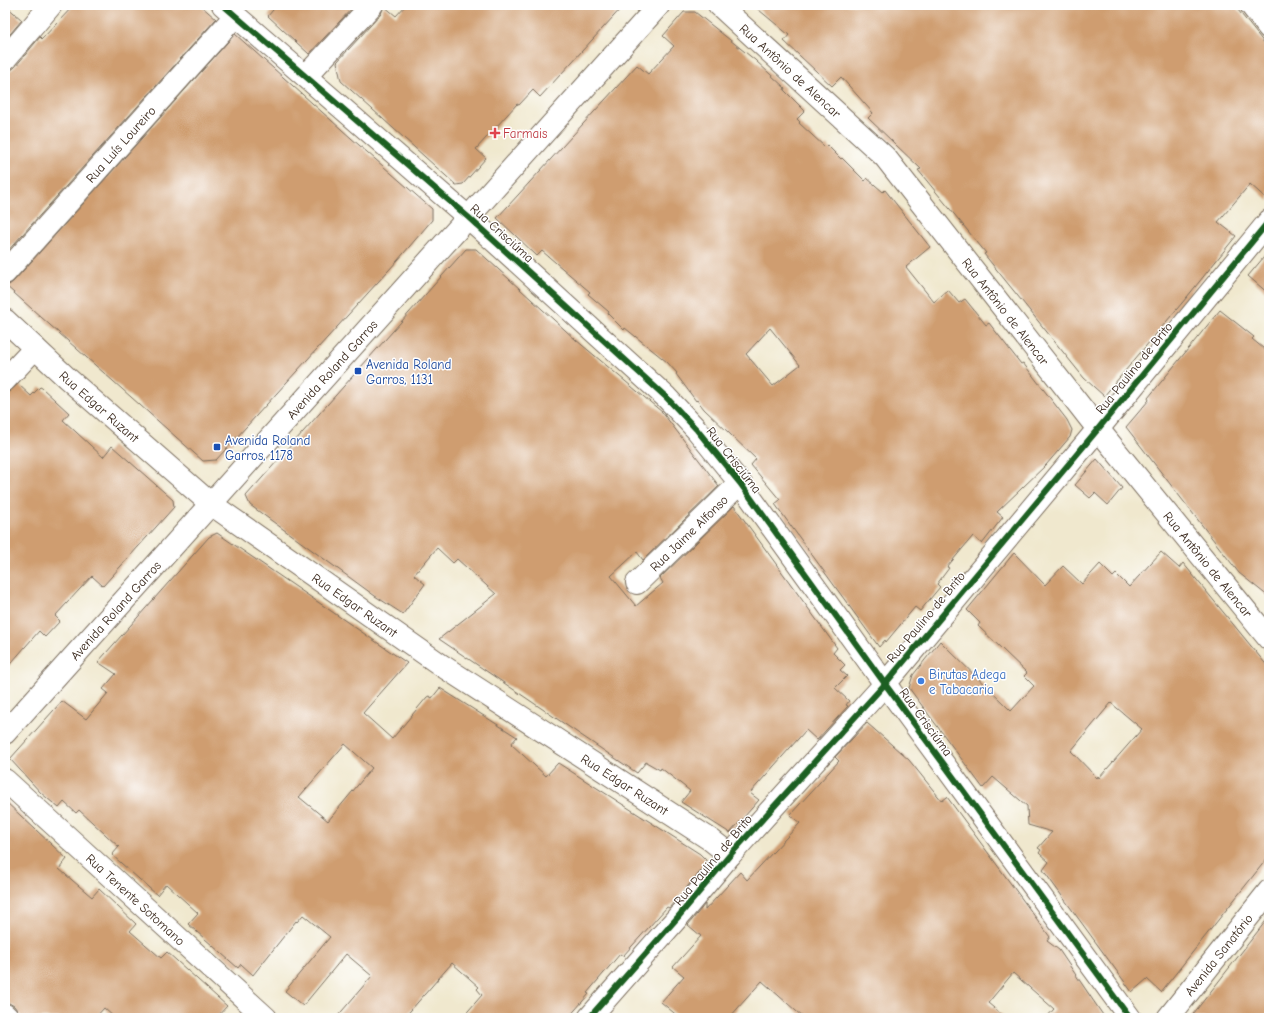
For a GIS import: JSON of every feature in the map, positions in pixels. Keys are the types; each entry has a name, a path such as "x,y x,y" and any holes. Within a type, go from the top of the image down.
{"street":[{"path":"5,59 52,5"},
{"path":"306,76 372,5"},
{"name":"Avenida Roland Garros","path":"5,733 659,5"},
{"name":"Rua Antônio de Alencar","path":"719,5 885,157 1098,429 1269,639"},
{"path":"1251,5 1269,28"},
{"name":"Rua Crisciúma","path":"229,10 468,217 666,397 697,430 740,483 885,684 1130,1018"},
{"name":"Rua Luís Loureiro","path":"5,273 229,10"},
{"name":"Rua Paulino de Brito","path":"590,1018 730,855 885,684 1269,221"},
{"name":"Rua Edgar Ruzant","path":"5,320 34,348 210,504 442,665 711,840 730,855"},
{"path":"5,380 34,348"},
{"name":"Rua Jaime Alfonso","path":"637,582 740,483"},
{"name":"Rua Tenente Sotomano","path":"5,780 266,1018"},
{"name":"Avenida Sanatório","path":"1168,1018 1269,891"},
{"path":"5,1015 8,1018"}],"building":[{"path":"5,5 22,20 5,40"},
{"path":"74,5 200,5 216,19 5,254 5,71 10,71 15,67 40,37 42,39"},
{"path":"277,5 355,5 309,54 268,16"},
{"path":"406,5 624,5 540,97 533,90 519,105 517,104 476,149 486,158 463,184 456,185 341,81 337,62 381,14 384,6 396,16"},
{"path":"753,5 1234,5 1269,49 1269,201 1250,184 1218,222 1236,236 1104,396 1084,378 984,254 986,253 918,170 921,169 868,118 873,113 841,77 832,86 784,41 789,35"},
{"path":"684,12 695,12 755,60 785,88 784,90 805,111 797,119 800,122 799,123 825,147 827,145 841,159 842,158 865,181 867,178 883,192 885,190 930,247 906,267 934,302 948,290 959,303 965,299 986,325 989,323 1021,364 1023,363 1067,420 1072,430 1070,437 1046,465 997,512 1003,517 982,544 973,536 947,567 949,568 937,584 940,587 920,611 915,607 886,642 885,640 879,647 775,504 780,500 751,465 756,459 704,409 697,400 696,401 676,374 677,373 667,362 625,328 624,330 608,314 609,312 588,294 590,292 542,251 537,256 497,218 637,65 648,74 674,46 663,36","holes":["770,328 800,365 773,386 746,354"]},
{"path":"235,34 432,209 432,220 398,260 216,460 203,461 5,285 9,285 14,281"},
{"path":"466,249 476,249 576,340 662,412 719,486 643,560 637,552 611,576 636,606 663,583 660,578 734,506 837,648 833,653 845,665 840,670 847,676 835,688 849,701 846,705 848,706 817,740 806,730 750,793 759,800 730,833 681,802 690,791 661,768 660,770 646,762 637,773 439,639 496,594 457,559 453,563 437,548 414,575 425,584 403,614 375,596 250,505 246,496"},
{"path":"1269,251 1269,294 1248,276"},
{"path":"1220,310 1254,337 1252,339 1269,353 1269,597 1239,573 1126,427"},
{"path":"18,384 31,396 40,387 42,388 69,413 63,420 103,457 112,446 173,500 174,507 103,586 92,576 55,616 60,621 45,637 39,631 5,670 5,392 9,392"},
{"path":"1097,459 1122,488 1108,505 1095,493 1090,498 1075,485"},
{"path":"217,533 407,663 363,713 392,739 427,697 429,696 432,698 440,688 517,737 511,744 546,776 558,763 700,854 706,860 706,865 669,908 667,907 623,956 620,954 568,1018 462,1018 482,995 477,989 479,987 452,963 404,1018 336,1018 372,976 346,954 303,1006 285,991 330,937 303,915 297,922 296,921 253,975 241,964 238,968 188,924 198,913 166,884 157,895 112,855 119,847 79,810 76,813 64,802 59,808 41,793 10,759 62,701 86,719 108,693 103,689 116,674 98,662 209,537","holes":["345,744 372,768 328,821 299,797"]},
{"path":"1161,552 1179,568 1183,563 1269,668 1269,856 1161,992 1147,979 1132,992 1043,870 1049,862 1039,853 1041,850 1038,848 1052,832 1028,825 1027,806 993,777 983,788 909,688 913,675 940,641 1011,711 1034,686 1024,676 1027,673 978,626 980,623 967,610 1014,553 1045,585 1063,566 1082,584 1100,564 1113,577 1116,574 1129,587","holes":["1111,703 1142,729 1099,778 1098,776 1097,778 1071,751"]},
{"path":"867,723 909,760 942,801 947,797 1050,937 1047,941 1059,950 1105,1018 1046,1018 1054,1009 1013,973 988,1003 1006,1018 804,1018 762,981 729,1018 680,1018 661,1002 684,976 673,967 701,936 688,925 705,904 705,910 740,872 747,880 800,823 790,815 839,761 835,757"},
{"path":"5,801 67,859 59,869 92,897 99,889 136,924 130,931 161,958 167,952 227,1006 216,1018 115,1018 104,1008 95,1018 20,1018 20,1014 14,1006 9,1003 5,1003"},
{"path":"1269,917 1269,1018 1190,1018 1208,995"}],"cycle path":[{"path":"223,5 468,217 666,397 697,430 740,483 885,684 1130,1018"},
{"path":"589,1018 678,917 730,855 885,684 1269,221"}],"place":[{"name":"Farmais","path":"495,133"},
{"name":"Avenida Roland Garros, 1131","path":"358,371"},
{"name":"Avenida Roland Garros, 1178","path":"217,447"},
{"name":"Birutas Adega e Tabacaria","path":"921,681"}]}
